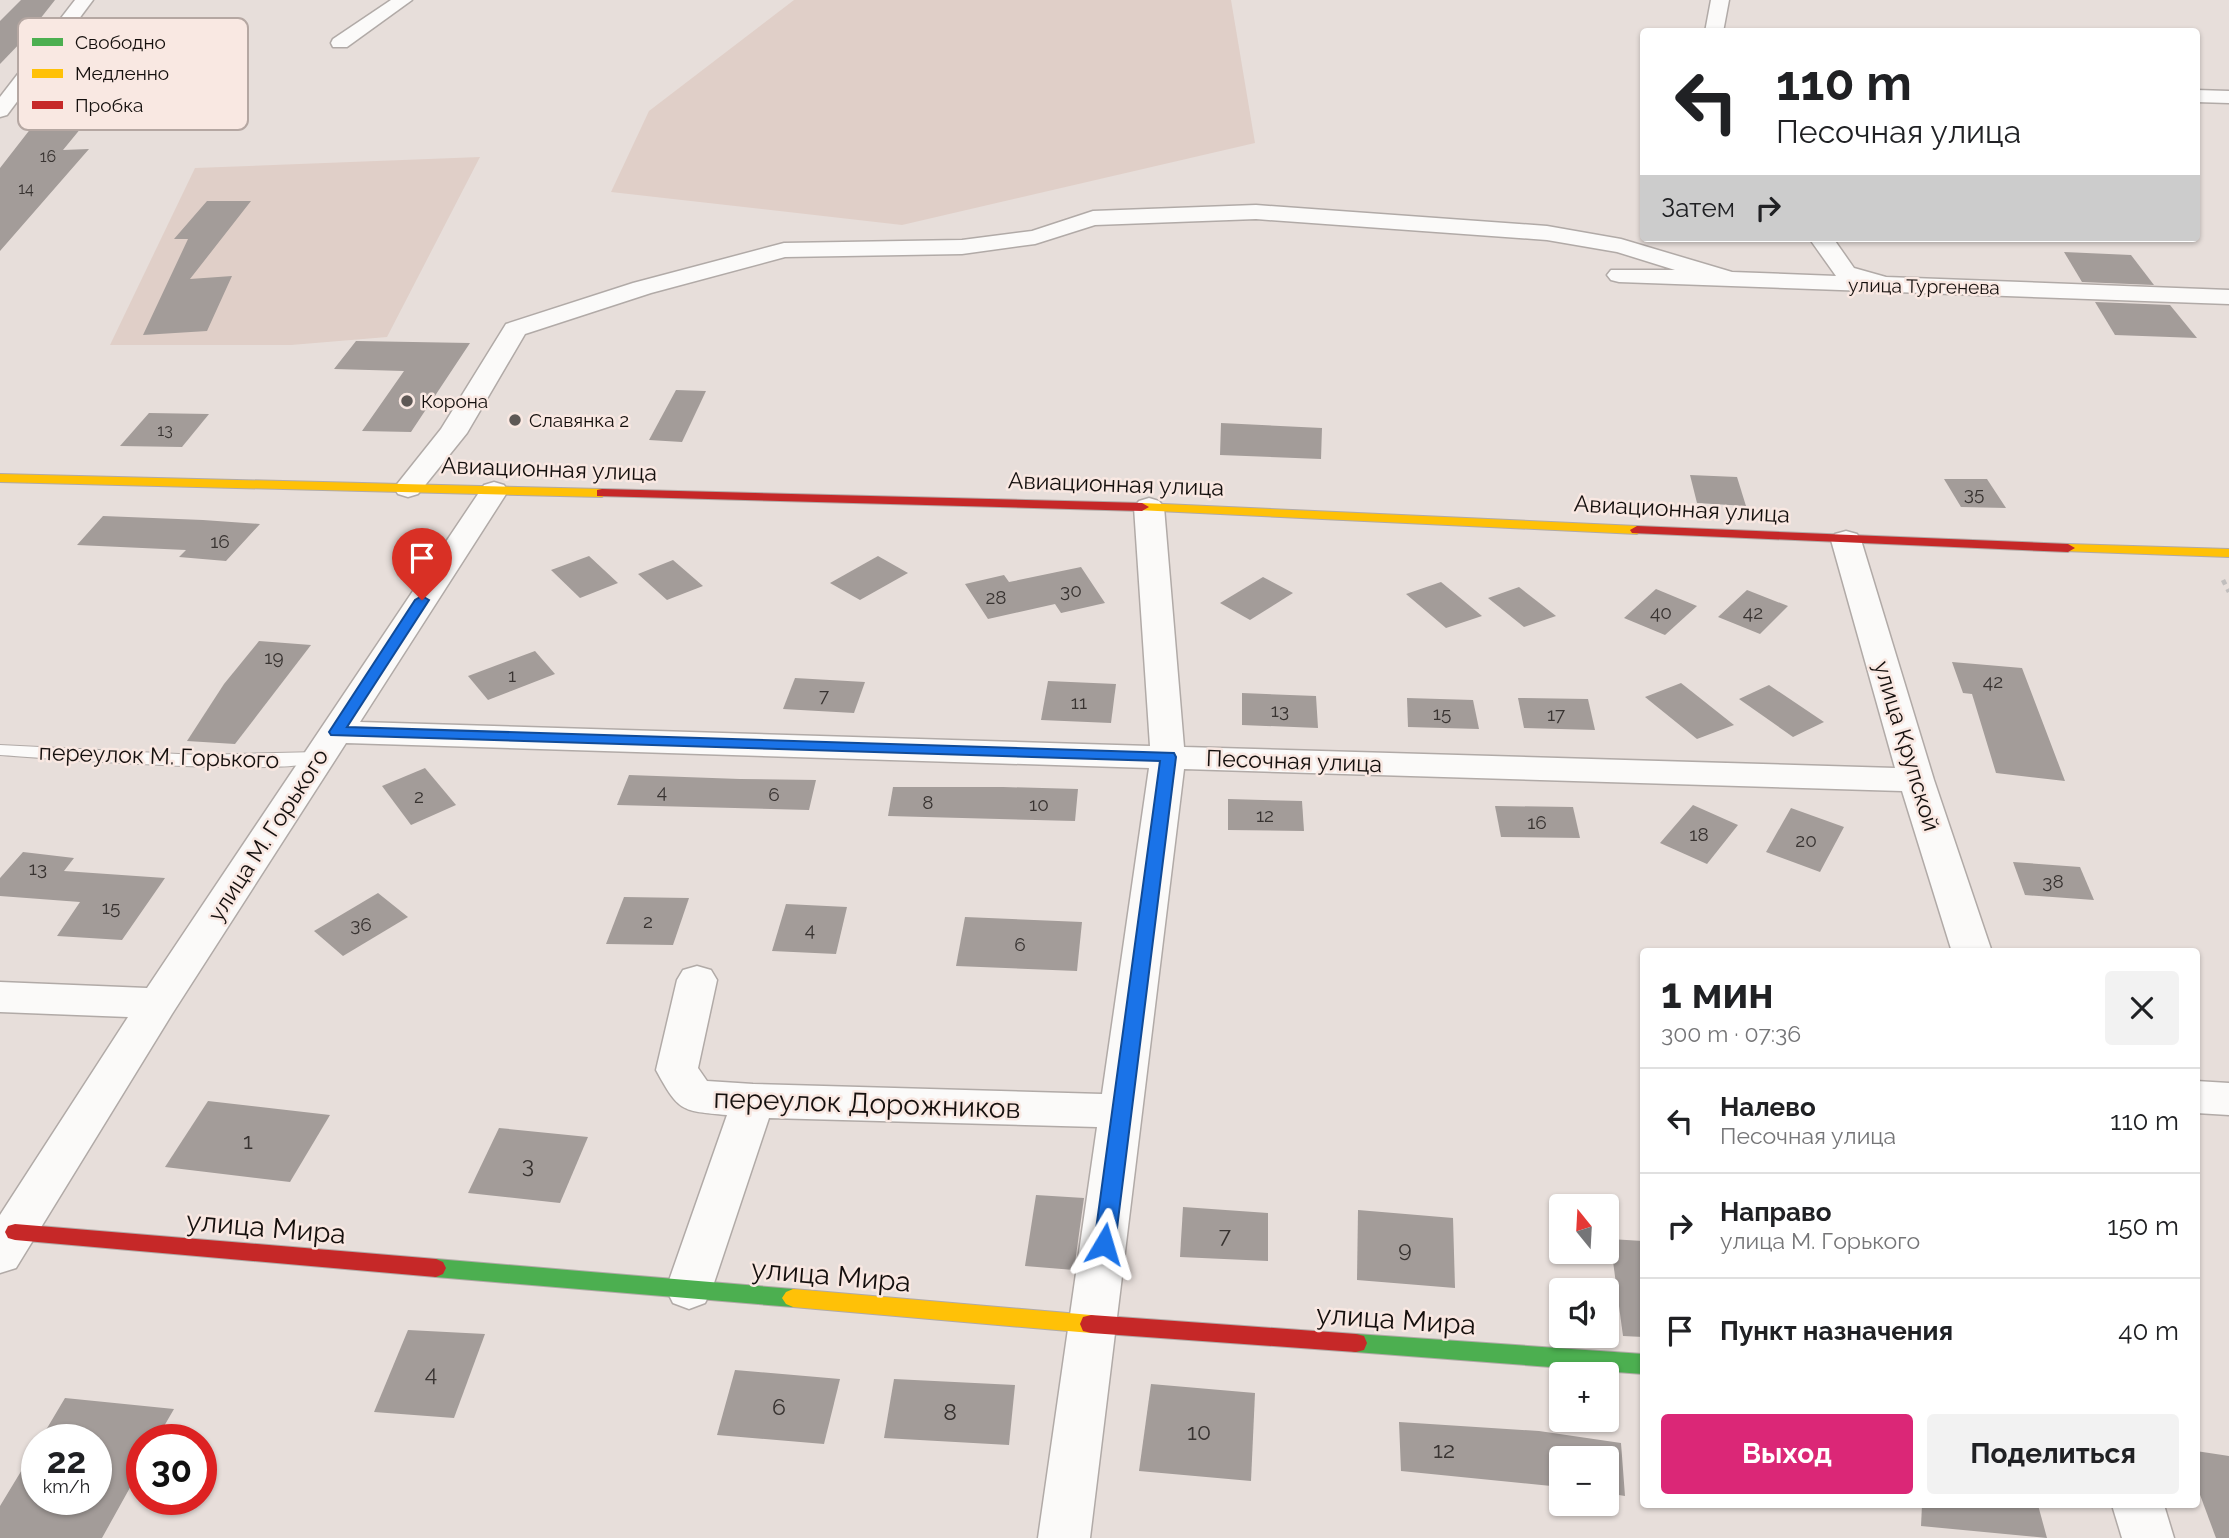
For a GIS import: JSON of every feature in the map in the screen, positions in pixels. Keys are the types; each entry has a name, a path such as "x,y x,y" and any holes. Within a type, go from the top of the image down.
{"main road":[{"name":"Авиационная улица","path":"0,478 1149,507 1846,540 2229,553"},
{"name":"улица Мира","path":"7,1243 690,1289 1094,1324 1640,1364"}],"street":[{"path":"70,18 84,0"},
{"path":"340,43 403,0"},
{"path":"1715,28 1720,0"},
{"path":"0,111 18,87"},
{"path":"2200,96 2229,97"},
{"path":"408,488 453,433 514,329 642,288 784,250 961,247 1035,237 1093,218 1256,212 1547,233 1621,246 1737,281"},
{"path":"1824,242 1846,273 1892,286"},
{"name":"улица Тургенева","path":"1619,275 2229,297"},
{"name":"улица М. Горького","path":"7,1243 158,1003 494,491"},
{"path":"1064,1538 1168,757 1149,507"},
{"name":"улица Крупской","path":"1846,540 1916,780 1971,948"},
{"name":"Песочная улица","path":"327,745 1168,757 1916,780"},
{"name":"переулок Дорожников","path":"697,980 677,1070 695,1096 753,1101 1121,1111"},
{"path":"0,997 158,1003"},
{"path":"2200,1097 2229,1099"},
{"path":"690,1289 753,1101"},
{"path":"2139,1508 2148,1538"}],"lane":[{"name":"переулок М. Горького","path":"0,750 276,762 327,745"}],"shaded area":[{"path":"794,0 1231,0 1255,143 902,225 611,192 649,111"},
{"path":"480,157 387,337 291,345 110,345 195,168"}],"building":[{"path":"21,0 55,0 41,18 18,18 18,45 0,64 0,21"},
{"path":"30,130 79,130 63,150 89,149 0,251 0,168"},
{"path":"207,201 251,201 190,279 232,276 207,331 143,335 188,239 174,239"},
{"path":"2064,252 2131,255 2154,285 2082,282"},
{"path":"2095,302 2170,305 2197,338 2115,335"},
{"name":"Корона","path":"356,341 470,343 411,432 362,431 404,371 334,369"},
{"path":"676,390 706,391 682,442 649,440"},
{"path":"149,413 209,414 182,447 120,446"},
{"path":"1221,423 1322,428 1321,459 1220,455"},
{"path":"1690,475 1737,477 1746,506 1697,503"},
{"path":"1944,479 1987,479 2006,508 1961,507"},
{"path":"103,516 260,524 226,561 179,557 186,550 77,545"},
{"path":"589,556 618,583 580,598 551,570"},
{"path":"878,556 908,573 860,600 830,583"},
{"path":"673,560 703,586 667,600 638,574"},
{"path":"1081,567 1105,603 1061,613 1055,604 988,619 965,584 1004,575 1009,582"},
{"path":"1263,577 1293,593 1250,620 1220,603"},
{"path":"1441,582 1482,616 1446,628 1406,594"},
{"path":"1519,587 1556,616 1524,627 1488,598"},
{"path":"1656,589 1697,606 1665,635 1624,618"},
{"path":"1747,590 1788,606 1760,634 1718,617"},
{"path":"259,641 311,645 235,744 187,741 224,684"},
{"path":"535,651 555,674 488,700 468,676"},
{"path":"1952,662 2022,668 2065,781 1996,773 1972,694 1963,693"},
{"path":"795,678 865,682 854,713 783,709"},
{"path":"1048,681 1116,684 1111,723 1041,720"},
{"path":"1681,683 1734,725 1697,739 1645,697"},
{"path":"1769,685 1824,722 1793,737 1739,699"},
{"path":"1242,693 1316,696 1318,728 1242,725"},
{"path":"1407,698 1473,700 1479,729 1408,727"},
{"path":"1518,698 1588,699 1595,730 1524,728"},
{"path":"425,768 456,805 411,825 382,786"},
{"path":"629,775 816,780 809,810 617,805"},
{"path":"893,787 1078,789 1075,821 888,816"},
{"path":"1228,799 1302,801 1304,831 1228,830"},
{"path":"1693,805 1738,825 1707,864 1660,843"},
{"path":"1495,806 1573,807 1580,838 1501,837"},
{"path":"1791,808 1844,827 1820,872 1766,852"},
{"path":"23,852 74,858 64,871 165,878 122,940 57,936 80,902 0,896 0,878"},
{"path":"2013,862 2080,867 2094,900 2025,895"},
{"path":"378,893 408,917 343,956 314,931"},
{"path":"624,897 689,898 673,945 606,944"},
{"path":"786,904 847,907 836,954 772,951"},
{"path":"965,917 1082,922 1077,971 956,966"},
{"path":"208,1101 330,1115 290,1182 165,1167"},
{"path":"499,1128 588,1137 560,1203 468,1193"},
{"path":"1036,1195 1084,1198 1074,1270 1025,1266"},
{"path":"1183,1207 1268,1213 1268,1261 1180,1257"},
{"path":"1358,1210 1453,1218 1455,1288 1357,1280"},
{"path":"1619,1240 1640,1241 1640,1337 1623,1336 1619,1278 1615,1278 1613,1264 1619,1264"},
{"path":"408,1330 485,1334 454,1418 374,1412"},
{"path":"735,1370 840,1379 824,1444 717,1435"},
{"path":"894,1379 1015,1385 1009,1445 884,1438"},
{"path":"1151,1384 1255,1393 1251,1481 1139,1471"},
{"path":"65,1398 174,1409 165,1424 126,1424 126,1495 102,1538 0,1538 0,1506 21,1471 21,1515 112,1515 112,1424 50,1424"},
{"path":"1399,1422 1539,1431 1621,1443 1625,1496 1619,1495 1619,1446 1549,1446 1549,1486 1401,1471"},
{"path":"2200,1452 2229,1456 2229,1538 2216,1538 2200,1495"},
{"path":"1922,1508 2039,1508 2047,1538 1921,1526"}],"traffic: fast":[{"path":"436,1268 793,1298"},
{"path":"1356,1343 1640,1364"}],"traffic: slow":[{"path":"0,478 602,493"},
{"path":"1142,507 1637,530"},
{"path":"2068,548 2229,553"},
{"path":"793,1298 1091,1324"}],"traffic: jam":[{"path":"602,493 1142,507"},
{"path":"1637,530 2068,548"},
{"path":"15,1232 436,1268"},
{"path":"1091,1324 1356,1343"}],"place":[{"name":"Корона","path":"407,401"},
{"name":"Славянка 2","path":"515,420"}],"route":[{"path":"422,600 337,732 1168,757 1104,1244"}]}
